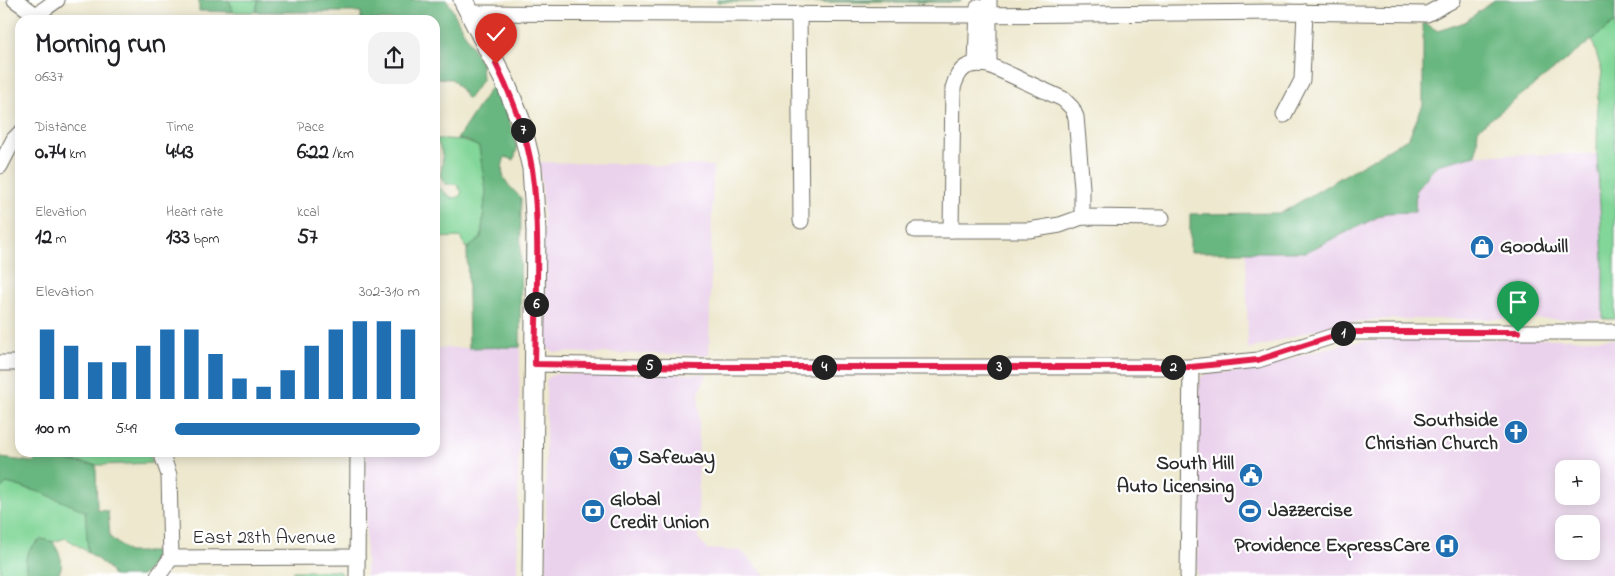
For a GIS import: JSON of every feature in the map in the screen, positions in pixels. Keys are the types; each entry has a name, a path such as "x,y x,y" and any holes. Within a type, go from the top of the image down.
{"main road":[{"path":"466,6 505,82 520,119 532,168 536,231 532,576"}],"street":[{"path":"15,0 35,15"},
{"path":"40,15 57,0"},
{"path":"466,6 672,15 800,14 983,8 1276,6 1305,12 1427,14 1453,0"},
{"path":"983,8 983,64"},
{"path":"1284,115 1302,80 1305,12"},
{"path":"800,14 800,222"},
{"path":"951,230 953,88 956,74 968,65 983,64 1063,99 1072,108 1078,134 1082,217"},
{"path":"0,166 15,138"},
{"path":"915,230 1029,230 1060,225 1082,217 1162,218"},
{"path":"535,364 698,367 1191,367 1258,360 1346,332 1615,332"},
{"path":"0,363 15,364"},
{"path":"1188,576 1191,367"},
{"path":"158,576 171,558 169,475 163,457"},
{"path":"357,576 358,457"},
{"name":"East 28th Avenue","path":"171,558 357,558"}],"shaded area":[{"path":"1597,154 1603,260 1603,319 1377,319 1320,328 1248,349 1246,252 1306,252 1386,213 1415,212 1416,190 1437,165 1476,155"},
{"path":"539,162 713,166 709,355 555,352 546,348 543,199"},
{"path":"1402,339 1615,339 1615,576 1197,576 1198,408 1201,377 1207,374 1267,366 1344,344"},
{"path":"520,347 517,576 366,576 366,457 440,457 440,348"},
{"path":"555,374 707,374 699,393 698,538 707,549 741,551 767,576 546,576 546,383 548,378"}],"green space":[{"path":"199,0 227,0 230,2 233,12 199,11"},
{"path":"227,0 258,0 256,12 233,12 230,2"},
{"path":"258,0 378,0 387,3 390,0 447,0 481,64 482,80 468,99 452,79 440,78 440,15 361,15 361,12 256,12"},
{"path":"717,0 822,0 821,2 717,2"},
{"path":"822,0 962,0 960,2 821,2"},
{"path":"1494,0 1615,0 1615,22 1478,129 1476,155 1437,165 1416,190 1415,212 1386,213 1306,252 1190,252 1190,214 1281,213 1409,137 1423,105 1423,22 1438,31 1465,22"},
{"path":"1615,22 1615,319 1603,319 1603,260 1597,154 1598,96 1602,72 1592,39"},
{"path":"497,78 517,148 514,160 505,157 502,170 505,180 521,198 520,347 469,348 467,249 481,238 486,191 479,147 468,141 457,139"},
{"path":"440,139 468,142 479,147 486,191 481,238 467,249 460,237 440,238 440,189 452,198 459,197 462,192 456,184 445,184 440,175 442,156"},
{"path":"0,454 1,458 33,462 39,457 96,465 97,510 108,511 110,537 128,552 156,552 149,568 142,576 113,576 108,568 88,552 85,511 43,493 7,483 0,489"},
{"path":"54,457 150,457 152,463 96,465 54,459"},
{"path":"7,483 43,493 86,511 88,552 66,538 53,542 42,539 28,552 26,571 23,576 0,576 0,489"},
{"path":"42,539 53,542 60,555 62,563 57,576 30,576 27,570 26,560 29,550"},
{"path":"293,571 337,571 343,576 293,576"}],"place":[{"name":"Goodwill","path":"1482,247"},
{"name":"Southside Christian Church","path":"1516,432"},
{"name":"Safeway","path":"621,458"},
{"name":"South Hill Auto Licensing","path":"1251,475"},
{"name":"Global Credit Union","path":"593,511"},
{"name":"Jazzercise","path":"1250,511"},
{"name":"Providence ExpressCare","path":"1447,546"}],"route":[{"path":"496,64 520,119 532,168 536,231 535,364 698,367 1191,367 1258,360 1346,332 1518,332"}]}
